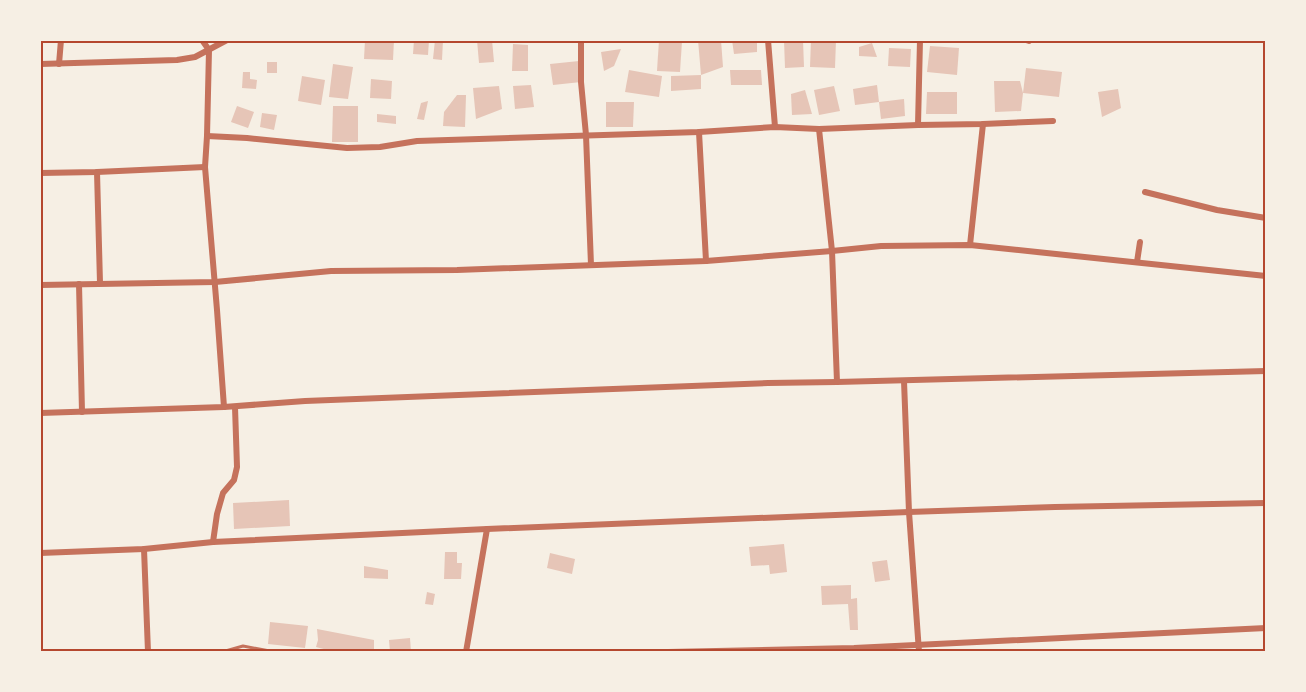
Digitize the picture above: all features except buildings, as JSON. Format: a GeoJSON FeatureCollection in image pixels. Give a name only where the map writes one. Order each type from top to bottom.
{"type":"FeatureCollection","features":[{"type":"Feature","properties":{"kind":"street"},"geometry":{"type":"LineString","coordinates":[[59,64],[61,40]]}},
{"type":"Feature","properties":{"kind":"street"},"geometry":{"type":"LineString","coordinates":[[202,40],[209,50],[205,167],[224,407]]}},
{"type":"Feature","properties":{"kind":"street"},"geometry":{"type":"LineString","coordinates":[[40,64],[177,60],[195,57],[227,40]]}},
{"type":"Feature","properties":{"kind":"street"},"geometry":{"type":"LineString","coordinates":[[581,40],[581,82],[586,135],[591,265]]}},
{"type":"Feature","properties":{"kind":"street"},"geometry":{"type":"LineString","coordinates":[[768,40],[775,127]]}},
{"type":"Feature","properties":{"kind":"street"},"geometry":{"type":"LineString","coordinates":[[918,124],[920,40]]}},
{"type":"Feature","properties":{"kind":"street"},"geometry":{"type":"LineString","coordinates":[[207,136],[347,148],[380,147],[417,141],[699,132],[775,127],[819,129],[1053,121]]}},
{"type":"Feature","properties":{"kind":"street"},"geometry":{"type":"LineString","coordinates":[[970,245],[983,124]]}},
{"type":"Feature","properties":{"kind":"street"},"geometry":{"type":"LineString","coordinates":[[819,129],[832,251],[837,382]]}},
{"type":"Feature","properties":{"kind":"street"},"geometry":{"type":"LineString","coordinates":[[699,132],[706,261]]}},
{"type":"Feature","properties":{"kind":"street"},"geometry":{"type":"LineString","coordinates":[[40,173],[205,167]]}},
{"type":"Feature","properties":{"kind":"street"},"geometry":{"type":"LineString","coordinates":[[97,172],[100,283]]}},
{"type":"Feature","properties":{"kind":"street"},"geometry":{"type":"LineString","coordinates":[[1145,192],[1217,210],[1266,218]]}},
{"type":"Feature","properties":{"kind":"street"},"geometry":{"type":"LineString","coordinates":[[1137,262],[1140,242]]}},
{"type":"Feature","properties":{"kind":"street"},"geometry":{"type":"LineString","coordinates":[[40,285],[215,282],[331,271],[457,270],[706,261],[881,246],[970,245],[1266,276]]}},
{"type":"Feature","properties":{"kind":"street"},"geometry":{"type":"LineString","coordinates":[[80,284],[82,412]]}},
{"type":"Feature","properties":{"kind":"street"},"geometry":{"type":"LineString","coordinates":[[40,413],[768,383],[1266,371]]}},
{"type":"Feature","properties":{"kind":"street"},"geometry":{"type":"LineString","coordinates":[[904,381],[909,512],[919,648]]}},
{"type":"Feature","properties":{"kind":"street"},"geometry":{"type":"LineString","coordinates":[[213,542],[223,493],[234,480],[237,467],[235,406]]}},
{"type":"Feature","properties":{"kind":"street"},"geometry":{"type":"LineString","coordinates":[[40,553],[488,529],[909,512],[1266,503]]}},
{"type":"Feature","properties":{"kind":"street"},"geometry":{"type":"LineString","coordinates":[[466,651],[488,529]]}},
{"type":"Feature","properties":{"kind":"street"},"geometry":{"type":"LineString","coordinates":[[144,549],[148,651]]}},
{"type":"Feature","properties":{"kind":"street"},"geometry":{"type":"LineString","coordinates":[[668,651],[919,648],[1266,628]]}},
{"type":"Feature","properties":{"kind":"lane"},"geometry":{"type":"LineString","coordinates":[[222,651],[243,646],[275,651]]}}]}
